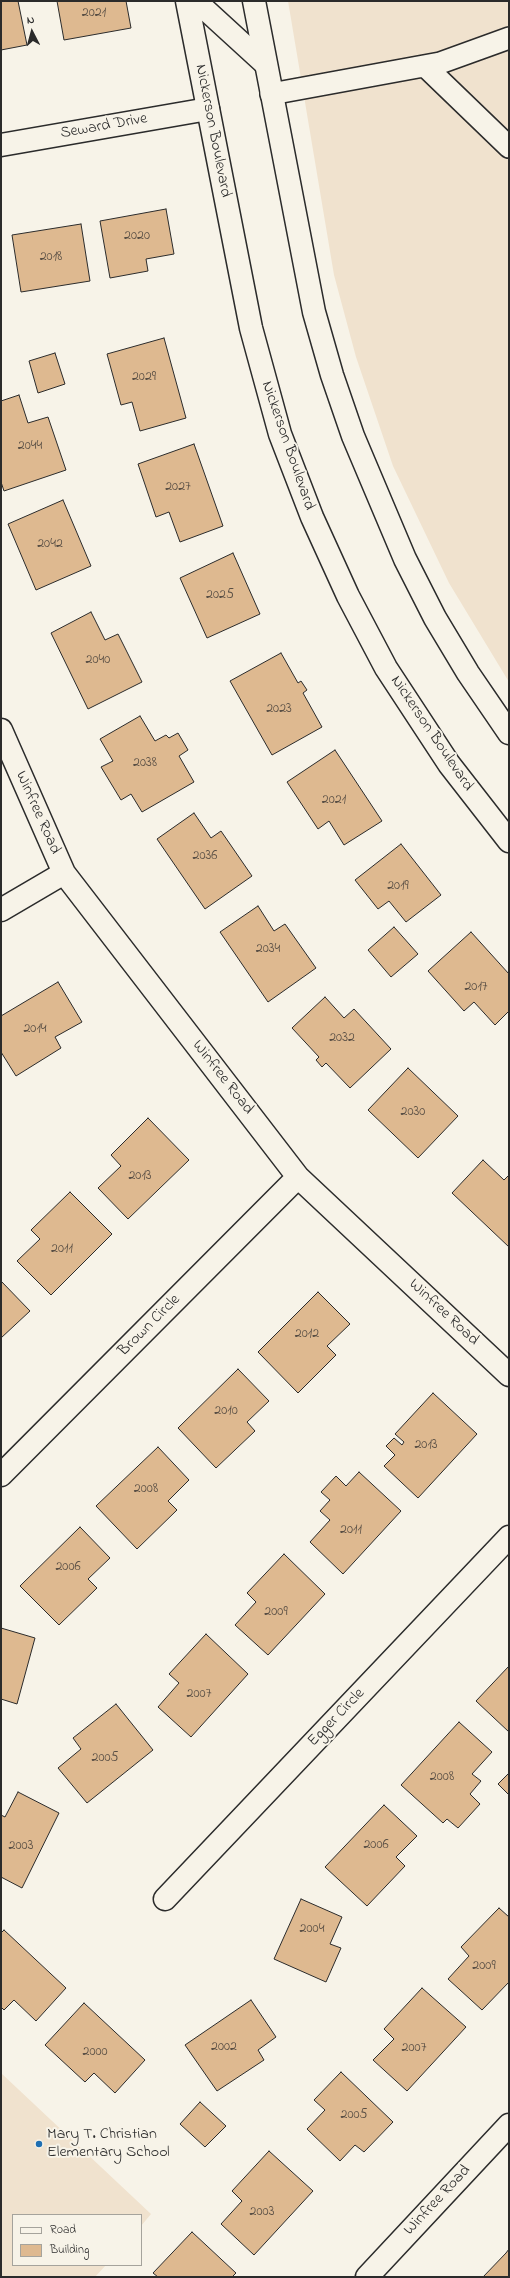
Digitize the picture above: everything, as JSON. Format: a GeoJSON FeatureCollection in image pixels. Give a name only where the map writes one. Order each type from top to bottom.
{"type":"FeatureCollection","features":[{"type":"Feature","properties":{"kind":"street","name":"Nickerson Boulevard"},"geometry":{"type":"LineString","coordinates":[[187,1],[251,328],[264,381],[280,434],[312,517],[348,596],[386,668],[449,764],[509,841]]}},
{"type":"Feature","properties":{"kind":"street"},"geometry":{"type":"LineString","coordinates":[[254,1],[314,312],[332,375],[353,436],[402,553],[435,618],[468,673],[509,733]]}},
{"type":"Feature","properties":{"kind":"street","name":"Seward Drive"},"geometry":{"type":"LineString","coordinates":[[1,145],[208,109]]}},
{"type":"Feature","properties":{"kind":"street","name":"Winfree Road"},"geometry":{"type":"LineString","coordinates":[[1,730],[64,872],[298,1177],[509,1375]]}},
{"type":"Feature","properties":{"kind":"street"},"geometry":{"type":"LineString","coordinates":[[1,910],[64,872]]}},
{"type":"Feature","properties":{"kind":"street","name":"Brown Circle"},"geometry":{"type":"LineString","coordinates":[[1,1475],[298,1177]]}},
{"type":"Feature","properties":{"kind":"street","name":"Egger Circle"},"geometry":{"type":"LineString","coordinates":[[165,1899],[509,1537]]}},
{"type":"Feature","properties":{"kind":"street","name":"Winfree Road"},"geometry":{"type":"LineString","coordinates":[[367,2277],[509,2125]]}},
{"type":"Feature","properties":{"kind":"lane"},"geometry":{"type":"LineString","coordinates":[[196,1],[266,65]]}},
{"type":"Feature","properties":{"kind":"lane"},"geometry":{"type":"LineString","coordinates":[[271,94],[440,63],[509,38]]}},
{"type":"Feature","properties":{"kind":"lane"},"geometry":{"type":"LineString","coordinates":[[425,66],[509,147]]}},
{"type":"Feature","properties":{"kind":"shaded area"},"geometry":{"type":"Polygon","coordinates":[[[288,1],[509,1],[509,682],[449,583],[393,466],[356,357],[334,275],[288,1]]]}},
{"type":"Feature","properties":{"kind":"shaded area","name":"Mary T. Christian Elementary School"},"geometry":{"type":"Polygon","coordinates":[[[1,2073],[151,2214],[142,2225],[142,2214],[12,2214],[12,2266],[105,2266],[95,2277],[1,2277],[1,2073]]]}},
{"type":"Feature","properties":{"kind":"building"},"geometry":{"type":"Polygon","coordinates":[[[1,1],[18,1],[27,45],[1,50],[1,1]]]}},
{"type":"Feature","properties":{"kind":"building"},"geometry":{"type":"Polygon","coordinates":[[[57,1],[126,1],[131,28],[64,40],[57,1]]]}},
{"type":"Feature","properties":{"kind":"building"},"geometry":{"type":"Polygon","coordinates":[[[166,209],[174,254],[146,259],[148,271],[110,278],[100,221],[166,209]]]}},
{"type":"Feature","properties":{"kind":"building"},"geometry":{"type":"Polygon","coordinates":[[[81,224],[90,281],[21,292],[12,235],[81,224]]]}},
{"type":"Feature","properties":{"kind":"building"},"geometry":{"type":"Polygon","coordinates":[[[164,338],[186,418],[140,431],[132,402],[121,405],[107,354],[164,338]]]}},
{"type":"Feature","properties":{"kind":"building"},"geometry":{"type":"Polygon","coordinates":[[[55,353],[65,384],[38,393],[29,361],[55,353]]]}},
{"type":"Feature","properties":{"kind":"building"},"geometry":{"type":"Polygon","coordinates":[[[19,395],[28,423],[48,417],[66,470],[4,491],[1,482],[1,401],[19,395]]]}},
{"type":"Feature","properties":{"kind":"building"},"geometry":{"type":"Polygon","coordinates":[[[194,444],[223,526],[180,542],[169,512],[156,517],[138,464],[194,444]]]}},
{"type":"Feature","properties":{"kind":"building"},"geometry":{"type":"Polygon","coordinates":[[[63,500],[91,566],[36,590],[8,524],[63,500]]]}},
{"type":"Feature","properties":{"kind":"building"},"geometry":{"type":"Polygon","coordinates":[[[233,553],[260,614],[207,638],[180,578],[233,553]]]}},
{"type":"Feature","properties":{"kind":"building"},"geometry":{"type":"Polygon","coordinates":[[[91,612],[105,640],[118,634],[142,682],[88,709],[51,633],[91,612]]]}},
{"type":"Feature","properties":{"kind":"building"},"geometry":{"type":"Polygon","coordinates":[[[281,653],[298,683],[301,681],[307,690],[303,693],[322,727],[272,755],[230,681],[281,653]]]}},
{"type":"Feature","properties":{"kind":"building"},"geometry":{"type":"Polygon","coordinates":[[[140,716],[155,741],[166,735],[169,738],[178,733],[188,750],[179,756],[194,782],[142,812],[131,794],[121,800],[101,767],[113,761],[100,739],[140,716]]]}},
{"type":"Feature","properties":{"kind":"building"},"geometry":{"type":"Polygon","coordinates":[[[335,750],[382,821],[344,845],[329,821],[318,829],[287,782],[335,750]]]}},
{"type":"Feature","properties":{"kind":"building"},"geometry":{"type":"Polygon","coordinates":[[[194,813],[211,838],[221,831],[252,876],[205,909],[157,839],[194,813]]]}},
{"type":"Feature","properties":{"kind":"building"},"geometry":{"type":"Polygon","coordinates":[[[401,844],[441,895],[406,922],[389,901],[378,909],[355,880],[401,844]]]}},
{"type":"Feature","properties":{"kind":"building"},"geometry":{"type":"Polygon","coordinates":[[[258,906],[274,931],[285,924],[316,968],[268,1002],[220,932],[258,906]]]}},
{"type":"Feature","properties":{"kind":"building"},"geometry":{"type":"Polygon","coordinates":[[[394,927],[418,954],[391,977],[368,950],[394,927]]]}},
{"type":"Feature","properties":{"kind":"building"},"geometry":{"type":"Polygon","coordinates":[[[471,932],[509,974],[509,1011],[495,1025],[474,1002],[464,1011],[428,971],[471,932]]]}},
{"type":"Feature","properties":{"kind":"building"},"geometry":{"type":"Polygon","coordinates":[[[58,982],[82,1022],[55,1037],[61,1048],[16,1076],[1,1052],[1,1016],[58,982]]]}},
{"type":"Feature","properties":{"kind":"building"},"geometry":{"type":"Polygon","coordinates":[[[325,997],[344,1018],[354,1009],[391,1049],[350,1088],[326,1063],[322,1067],[316,1060],[319,1057],[292,1028],[325,997]]]}},
{"type":"Feature","properties":{"kind":"building"},"geometry":{"type":"Polygon","coordinates":[[[408,1068],[458,1116],[418,1158],[368,1110],[408,1068]]]}},
{"type":"Feature","properties":{"kind":"building"},"geometry":{"type":"Polygon","coordinates":[[[148,1118],[189,1160],[128,1219],[98,1188],[121,1166],[111,1155],[148,1118]]]}},
{"type":"Feature","properties":{"kind":"building"},"geometry":{"type":"Polygon","coordinates":[[[483,1160],[504,1180],[509,1175],[509,1247],[452,1193],[483,1160]]]}},
{"type":"Feature","properties":{"kind":"building"},"geometry":{"type":"Polygon","coordinates":[[[70,1192],[112,1234],[51,1295],[17,1261],[40,1239],[31,1230],[70,1192]]]}},
{"type":"Feature","properties":{"kind":"building"},"geometry":{"type":"Polygon","coordinates":[[[1,1281],[30,1311],[1,1338],[1,1281]]]}},
{"type":"Feature","properties":{"kind":"building"},"geometry":{"type":"Polygon","coordinates":[[[318,1292],[350,1324],[327,1346],[336,1355],[298,1393],[258,1352],[318,1292]]]}},
{"type":"Feature","properties":{"kind":"building"},"geometry":{"type":"Polygon","coordinates":[[[238,1369],[269,1401],[247,1422],[255,1431],[216,1468],[178,1428],[238,1369]]]}},
{"type":"Feature","properties":{"kind":"building"},"geometry":{"type":"Polygon","coordinates":[[[433,1393],[477,1434],[418,1498],[384,1466],[395,1455],[386,1446],[394,1438],[402,1445],[404,1442],[395,1434],[433,1393]]]}},
{"type":"Feature","properties":{"kind":"building"},"geometry":{"type":"Polygon","coordinates":[[[158,1447],[189,1480],[168,1501],[177,1510],[137,1549],[96,1506],[158,1447]]]}},
{"type":"Feature","properties":{"kind":"building"},"geometry":{"type":"Polygon","coordinates":[[[359,1472],[401,1511],[343,1574],[310,1542],[330,1520],[320,1511],[330,1500],[321,1492],[336,1476],[346,1486],[359,1472]]]}},
{"type":"Feature","properties":{"kind":"building"},"geometry":{"type":"Polygon","coordinates":[[[80,1527],[110,1558],[88,1579],[97,1588],[59,1625],[20,1586],[80,1527]]]}},
{"type":"Feature","properties":{"kind":"building"},"geometry":{"type":"Polygon","coordinates":[[[284,1554],[325,1594],[268,1655],[235,1625],[256,1602],[247,1593],[284,1554]]]}},
{"type":"Feature","properties":{"kind":"building"},"geometry":{"type":"Polygon","coordinates":[[[1,1628],[35,1638],[17,1704],[1,1699],[1,1628]]]}},
{"type":"Feature","properties":{"kind":"building"},"geometry":{"type":"Polygon","coordinates":[[[206,1634],[248,1674],[191,1737],[158,1707],[179,1683],[169,1674],[206,1634]]]}},
{"type":"Feature","properties":{"kind":"building"},"geometry":{"type":"Polygon","coordinates":[[[509,1666],[509,1732],[476,1701],[509,1666]]]}},
{"type":"Feature","properties":{"kind":"building"},"geometry":{"type":"Polygon","coordinates":[[[116,1704],[153,1750],[87,1803],[58,1768],[81,1749],[73,1738],[116,1704]]]}},
{"type":"Feature","properties":{"kind":"building"},"geometry":{"type":"Polygon","coordinates":[[[459,1722],[492,1752],[472,1774],[481,1781],[470,1794],[480,1804],[458,1828],[447,1819],[443,1823],[401,1785],[459,1722]]]}},
{"type":"Feature","properties":{"kind":"building"},"geometry":{"type":"Polygon","coordinates":[[[509,1773],[509,1795],[498,1784],[509,1773]]]}},
{"type":"Feature","properties":{"kind":"building"},"geometry":{"type":"Polygon","coordinates":[[[18,1792],[59,1813],[22,1888],[1,1877],[1,1815],[5,1817],[18,1792]]]}},
{"type":"Feature","properties":{"kind":"building"},"geometry":{"type":"Polygon","coordinates":[[[384,1805],[417,1836],[396,1857],[405,1866],[367,1906],[325,1867],[384,1805]]]}},
{"type":"Feature","properties":{"kind":"building"},"geometry":{"type":"Polygon","coordinates":[[[301,1899],[342,1917],[330,1944],[341,1948],[326,1982],[274,1959],[301,1899]]]}},
{"type":"Feature","properties":{"kind":"building"},"geometry":{"type":"Polygon","coordinates":[[[499,1908],[509,1917],[509,1982],[482,2010],[448,1979],[469,1956],[461,1947],[499,1908]]]}},
{"type":"Feature","properties":{"kind":"building"},"geometry":{"type":"Polygon","coordinates":[[[4,1930],[66,1988],[36,2021],[14,2000],[4,2010],[1,2007],[1,1933],[4,1930]]]}},
{"type":"Feature","properties":{"kind":"building"},"geometry":{"type":"Polygon","coordinates":[[[422,1988],[466,2027],[407,2091],[373,2060],[394,2039],[384,2029],[422,1988]]]}},
{"type":"Feature","properties":{"kind":"building"},"geometry":{"type":"Polygon","coordinates":[[[251,2000],[276,2037],[258,2050],[264,2060],[217,2091],[185,2045],[251,2000]]]}},
{"type":"Feature","properties":{"kind":"building"},"geometry":{"type":"Polygon","coordinates":[[[84,2003],[145,2060],[115,2093],[94,2073],[85,2082],[45,2045],[84,2003]]]}},
{"type":"Feature","properties":{"kind":"building"},"geometry":{"type":"Polygon","coordinates":[[[341,2072],[393,2122],[364,2152],[355,2145],[340,2161],[307,2129],[325,2110],[314,2100],[341,2072]]]}},
{"type":"Feature","properties":{"kind":"building"},"geometry":{"type":"Polygon","coordinates":[[[200,2102],[226,2126],[205,2147],[180,2124],[200,2102]]]}},
{"type":"Feature","properties":{"kind":"building"},"geometry":{"type":"Polygon","coordinates":[[[269,2151],[313,2191],[254,2255],[221,2224],[242,2201],[232,2191],[269,2151]]]}},
{"type":"Feature","properties":{"kind":"building"},"geometry":{"type":"Polygon","coordinates":[[[192,2232],[236,2273],[232,2277],[158,2277],[153,2273],[192,2232]]]}},
{"type":"Feature","properties":{"kind":"building"},"geometry":{"type":"Polygon","coordinates":[[[509,2249],[509,2277],[483,2277],[506,2253],[509,2249]]]}},
{"type":"Feature","properties":{"kind":"place","name":"Mary T. Christian Elementary School"},"geometry":{"type":"Point","coordinates":[39,2144]}}]}
